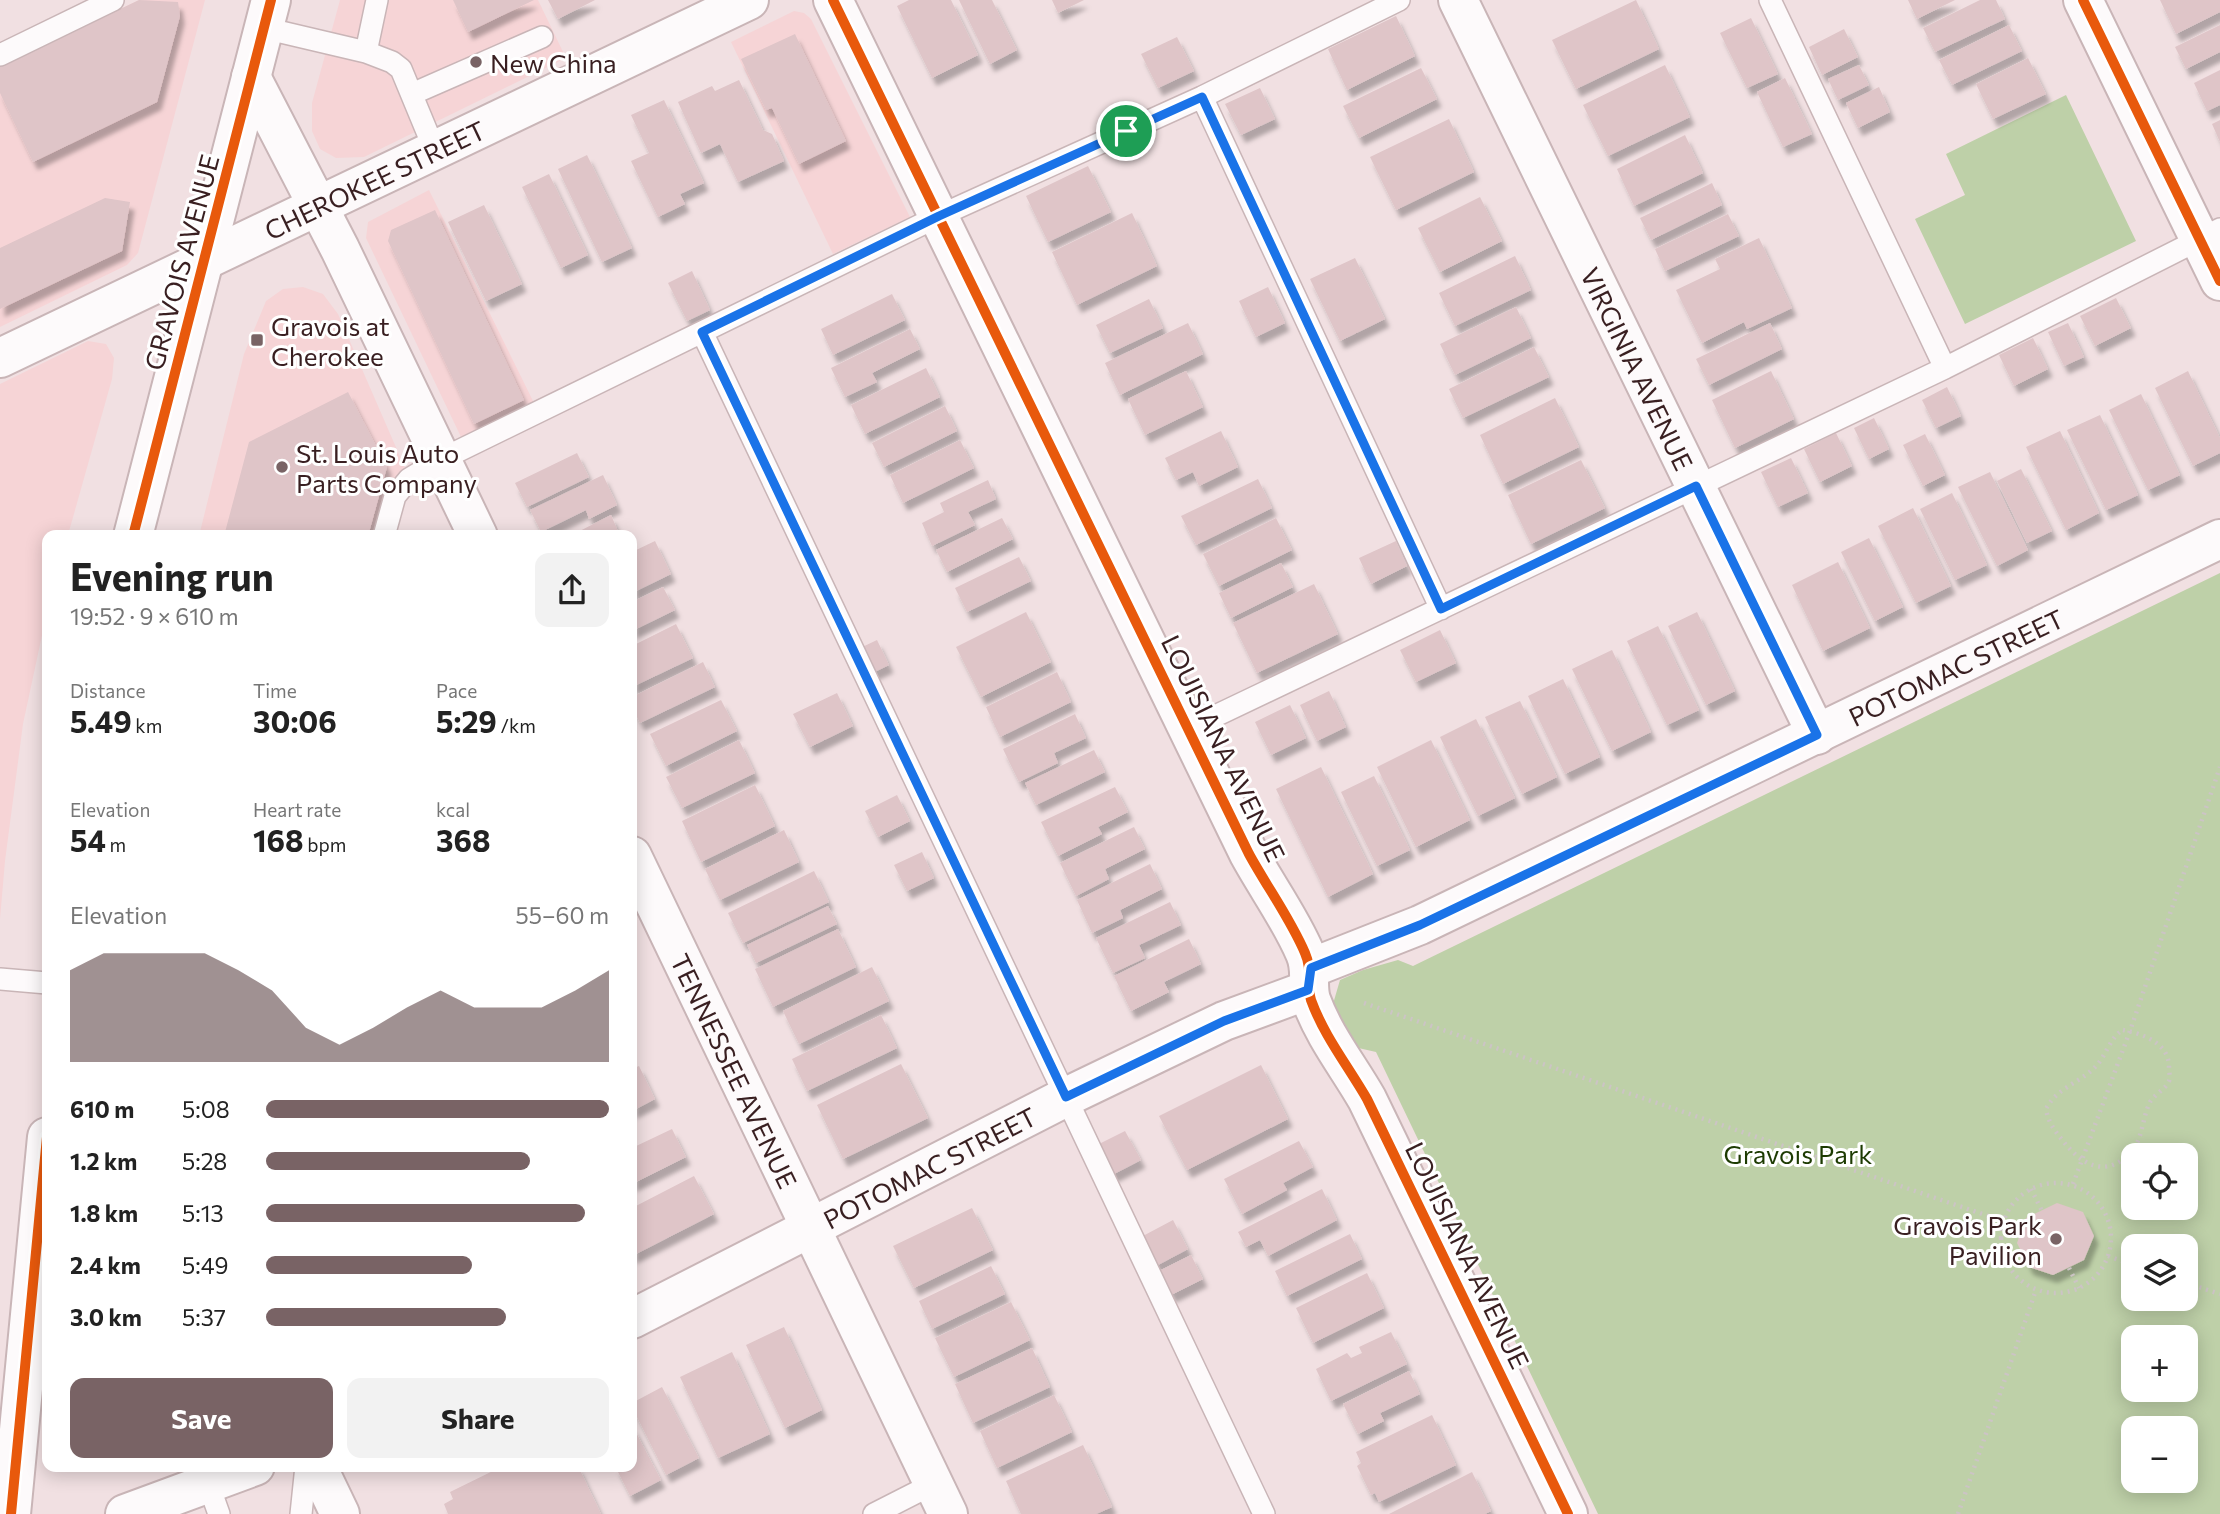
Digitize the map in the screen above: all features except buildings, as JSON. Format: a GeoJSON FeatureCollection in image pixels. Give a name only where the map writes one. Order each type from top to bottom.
{"type":"FeatureCollection","features":[{"type":"Feature","properties":{"kind":"street","name":"CHEROKEE STREET"},"geometry":{"type":"LineString","coordinates":[[0,358],[749,0]]}},
{"type":"Feature","properties":{"kind":"street","name":"LOUISIANA AVENUE"},"geometry":{"type":"LineString","coordinates":[[834,0],[1249,854],[1284,911],[1310,979],[1327,1035],[1367,1099],[1568,1514]]}},
{"type":"Feature","properties":{"kind":"street","name":"VIRGINIA AVENUE"},"geometry":{"type":"LineString","coordinates":[[1458,0],[1817,735]]}},
{"type":"Feature","properties":{"kind":"street"},"geometry":{"type":"LineString","coordinates":[[2083,0],[2210,234],[2220,281]]}},
{"type":"Feature","properties":{"kind":"street","name":"GRAVOIS AVENUE"},"geometry":{"type":"LineString","coordinates":[[135,530],[267,14]]}},
{"type":"Feature","properties":{"kind":"street"},"geometry":{"type":"LineString","coordinates":[[251,77],[318,206],[475,530]]}},
{"type":"Feature","properties":{"kind":"street","name":"POTOMAC STREET"},"geometry":{"type":"LineString","coordinates":[[637,1316],[1066,1097],[2220,539]]}},
{"type":"Feature","properties":{"kind":"street","name":"TENNESSEE AVENUE"},"geometry":{"type":"LineString","coordinates":[[637,866],[941,1499]]}},
{"type":"Feature","properties":{"kind":"street"},"geometry":{"type":"LineString","coordinates":[[11,1514],[42,1189]]}},
{"type":"Feature","properties":{"kind":"street"},"geometry":{"type":"LineString","coordinates":[[125,1514],[214,1499],[248,1472]]}},
{"type":"Feature","properties":{"kind":"street"},"geometry":{"type":"LineString","coordinates":[[320,1472],[340,1514]]}},
{"type":"Feature","properties":{"kind":"lane"},"geometry":{"type":"LineString","coordinates":[[0,55],[113,0]]}},
{"type":"Feature","properties":{"kind":"lane"},"geometry":{"type":"LineString","coordinates":[[366,52],[377,0]]}},
{"type":"Feature","properties":{"kind":"lane"},"geometry":{"type":"LineString","coordinates":[[386,530],[395,496],[409,479],[442,459],[939,216],[1202,97],[1399,0]]}},
{"type":"Feature","properties":{"kind":"lane"},"geometry":{"type":"LineString","coordinates":[[1770,0],[1945,368]]}},
{"type":"Feature","properties":{"kind":"lane"},"geometry":{"type":"LineString","coordinates":[[267,14],[393,62],[401,69],[435,151]]}},
{"type":"Feature","properties":{"kind":"lane"},"geometry":{"type":"LineString","coordinates":[[412,94],[542,37]]}},
{"type":"Feature","properties":{"kind":"lane"},"geometry":{"type":"LineString","coordinates":[[1202,97],[1441,609]]}},
{"type":"Feature","properties":{"kind":"lane"},"geometry":{"type":"LineString","coordinates":[[1188,729],[1945,368],[2210,234]]}},
{"type":"Feature","properties":{"kind":"lane"},"geometry":{"type":"LineString","coordinates":[[702,332],[1264,1514]]}},
{"type":"Feature","properties":{"kind":"lane"},"geometry":{"type":"LineString","coordinates":[[0,979],[42,983]]}},
{"type":"Feature","properties":{"kind":"lane"},"geometry":{"type":"LineString","coordinates":[[301,1514],[305,1472]]}},
{"type":"Feature","properties":{"kind":"lane"},"geometry":{"type":"LineString","coordinates":[[874,1514],[941,1499]]}},
{"type":"Feature","properties":{"kind":"path"},"geometry":{"type":"LineString","coordinates":[[2073,1184],[2130,1031],[2220,767]]}},
{"type":"Feature","properties":{"kind":"path"},"geometry":{"type":"LineString","coordinates":[[1364,1003],[2003,1221]]}},
{"type":"Feature","properties":{"kind":"path"},"geometry":{"type":"LineString","coordinates":[[2119,1031],[2130,1031],[2149,1037],[2167,1054],[2168,1084],[2155,1094],[2148,1105],[2140,1133],[2129,1154],[2117,1163],[2107,1166],[2081,1161],[2053,1128],[2046,1109],[2060,1090],[2088,1074],[2100,1062],[2119,1031]]}},
{"type":"Feature","properties":{"kind":"path"},"geometry":{"type":"LineString","coordinates":[[2056,1182],[2073,1184],[2094,1198],[2108,1218],[2111,1238],[2108,1256],[2102,1269],[2090,1282],[2078,1288],[2055,1293],[2036,1290],[2022,1282],[2010,1270],[2003,1255],[2000,1237],[2003,1221],[2011,1205],[2023,1193],[2056,1182]]}},
{"type":"Feature","properties":{"kind":"path"},"geometry":{"type":"LineString","coordinates":[[2031,1189],[2042,1211]]}},
{"type":"Feature","properties":{"kind":"path"},"geometry":{"type":"LineString","coordinates":[[2108,1256],[2121,1261]]}},
{"type":"Feature","properties":{"kind":"path"},"geometry":{"type":"LineString","coordinates":[[2069,1268],[2078,1288]]}},
{"type":"Feature","properties":{"kind":"path"},"geometry":{"type":"LineString","coordinates":[[2198,1287],[2220,1294]]}},
{"type":"Feature","properties":{"kind":"path"},"geometry":{"type":"LineString","coordinates":[[1958,1514],[2036,1290]]}},
{"type":"Feature","properties":{"kind":"shaded area"},"geometry":{"type":"Polygon","coordinates":[[[139,0],[205,0],[138,253],[127,265],[0,327],[0,67],[139,0]]]}},
{"type":"Feature","properties":{"kind":"shaded area"},"geometry":{"type":"Polygon","coordinates":[[[340,0],[538,0],[566,58],[364,157],[336,158],[320,149],[312,131],[312,103],[340,0]]]}},
{"type":"Feature","properties":{"kind":"shaded area"},"geometry":{"type":"Polygon","coordinates":[[[794,11],[804,13],[811,19],[910,217],[833,254],[731,42],[794,11]]]}},
{"type":"Feature","properties":{"kind":"shaded area"},"geometry":{"type":"Polygon","coordinates":[[[429,190],[534,403],[461,437],[366,238],[368,222],[429,190]]]}},
{"type":"Feature","properties":{"kind":"shaded area"},"geometry":{"type":"Polygon","coordinates":[[[303,287],[323,294],[338,314],[405,468],[396,481],[382,530],[200,530],[244,354],[266,301],[283,289],[303,287]]]}},
{"type":"Feature","properties":{"kind":"shaded area"},"geometry":{"type":"Polygon","coordinates":[[[88,341],[106,344],[114,358],[112,379],[69,530],[42,530],[42,635],[23,724],[0,919],[0,384],[88,341]]]}},
{"type":"Feature","properties":{"kind":"green space"},"geometry":{"type":"Polygon","coordinates":[[[2066,95],[2136,241],[1965,324],[1915,219],[1965,195],[1946,154],[2066,95]]]}},
{"type":"Feature","properties":{"kind":"green space","name":"Gravois Park"},"geometry":{"type":"Polygon","coordinates":[[[2220,573],[2220,1514],[1598,1514],[1376,1052],[1354,1047],[1333,1004],[1340,980],[1398,960],[1413,966],[2220,573]]]}},
{"type":"Feature","properties":{"kind":"cycle path"},"geometry":{"type":"LineString","coordinates":[[135,530],[271,0]]}},
{"type":"Feature","properties":{"kind":"cycle path"},"geometry":{"type":"LineString","coordinates":[[833,0],[1249,854],[1299,940],[1307,959],[1310,994],[1316,1013],[1367,1099],[1568,1514]]}},
{"type":"Feature","properties":{"kind":"cycle path"},"geometry":{"type":"LineString","coordinates":[[2083,0],[2220,281]]}},
{"type":"Feature","properties":{"kind":"cycle path"},"geometry":{"type":"LineString","coordinates":[[11,1514],[42,1189]]}},
{"type":"Feature","properties":{"kind":"place","name":"New China"},"geometry":{"type":"Point","coordinates":[476,62]}},
{"type":"Feature","properties":{"kind":"place","name":"Gravois at Cherokee"},"geometry":{"type":"Point","coordinates":[257,340]}},
{"type":"Feature","properties":{"kind":"place","name":"St. Louis Auto Parts Company"},"geometry":{"type":"Point","coordinates":[282,467]}},
{"type":"Feature","properties":{"kind":"place","name":"Gravois Park Pavilion"},"geometry":{"type":"Point","coordinates":[2056,1239]}},
{"type":"Feature","properties":{"kind":"route"},"geometry":{"type":"LineString","coordinates":[[1202,97],[1441,609],[1696,486],[1817,735],[1420,925],[1311,968],[1308,990],[1224,1021],[1066,1097],[702,332],[939,216],[1126,131],[1202,97]]}}]}
